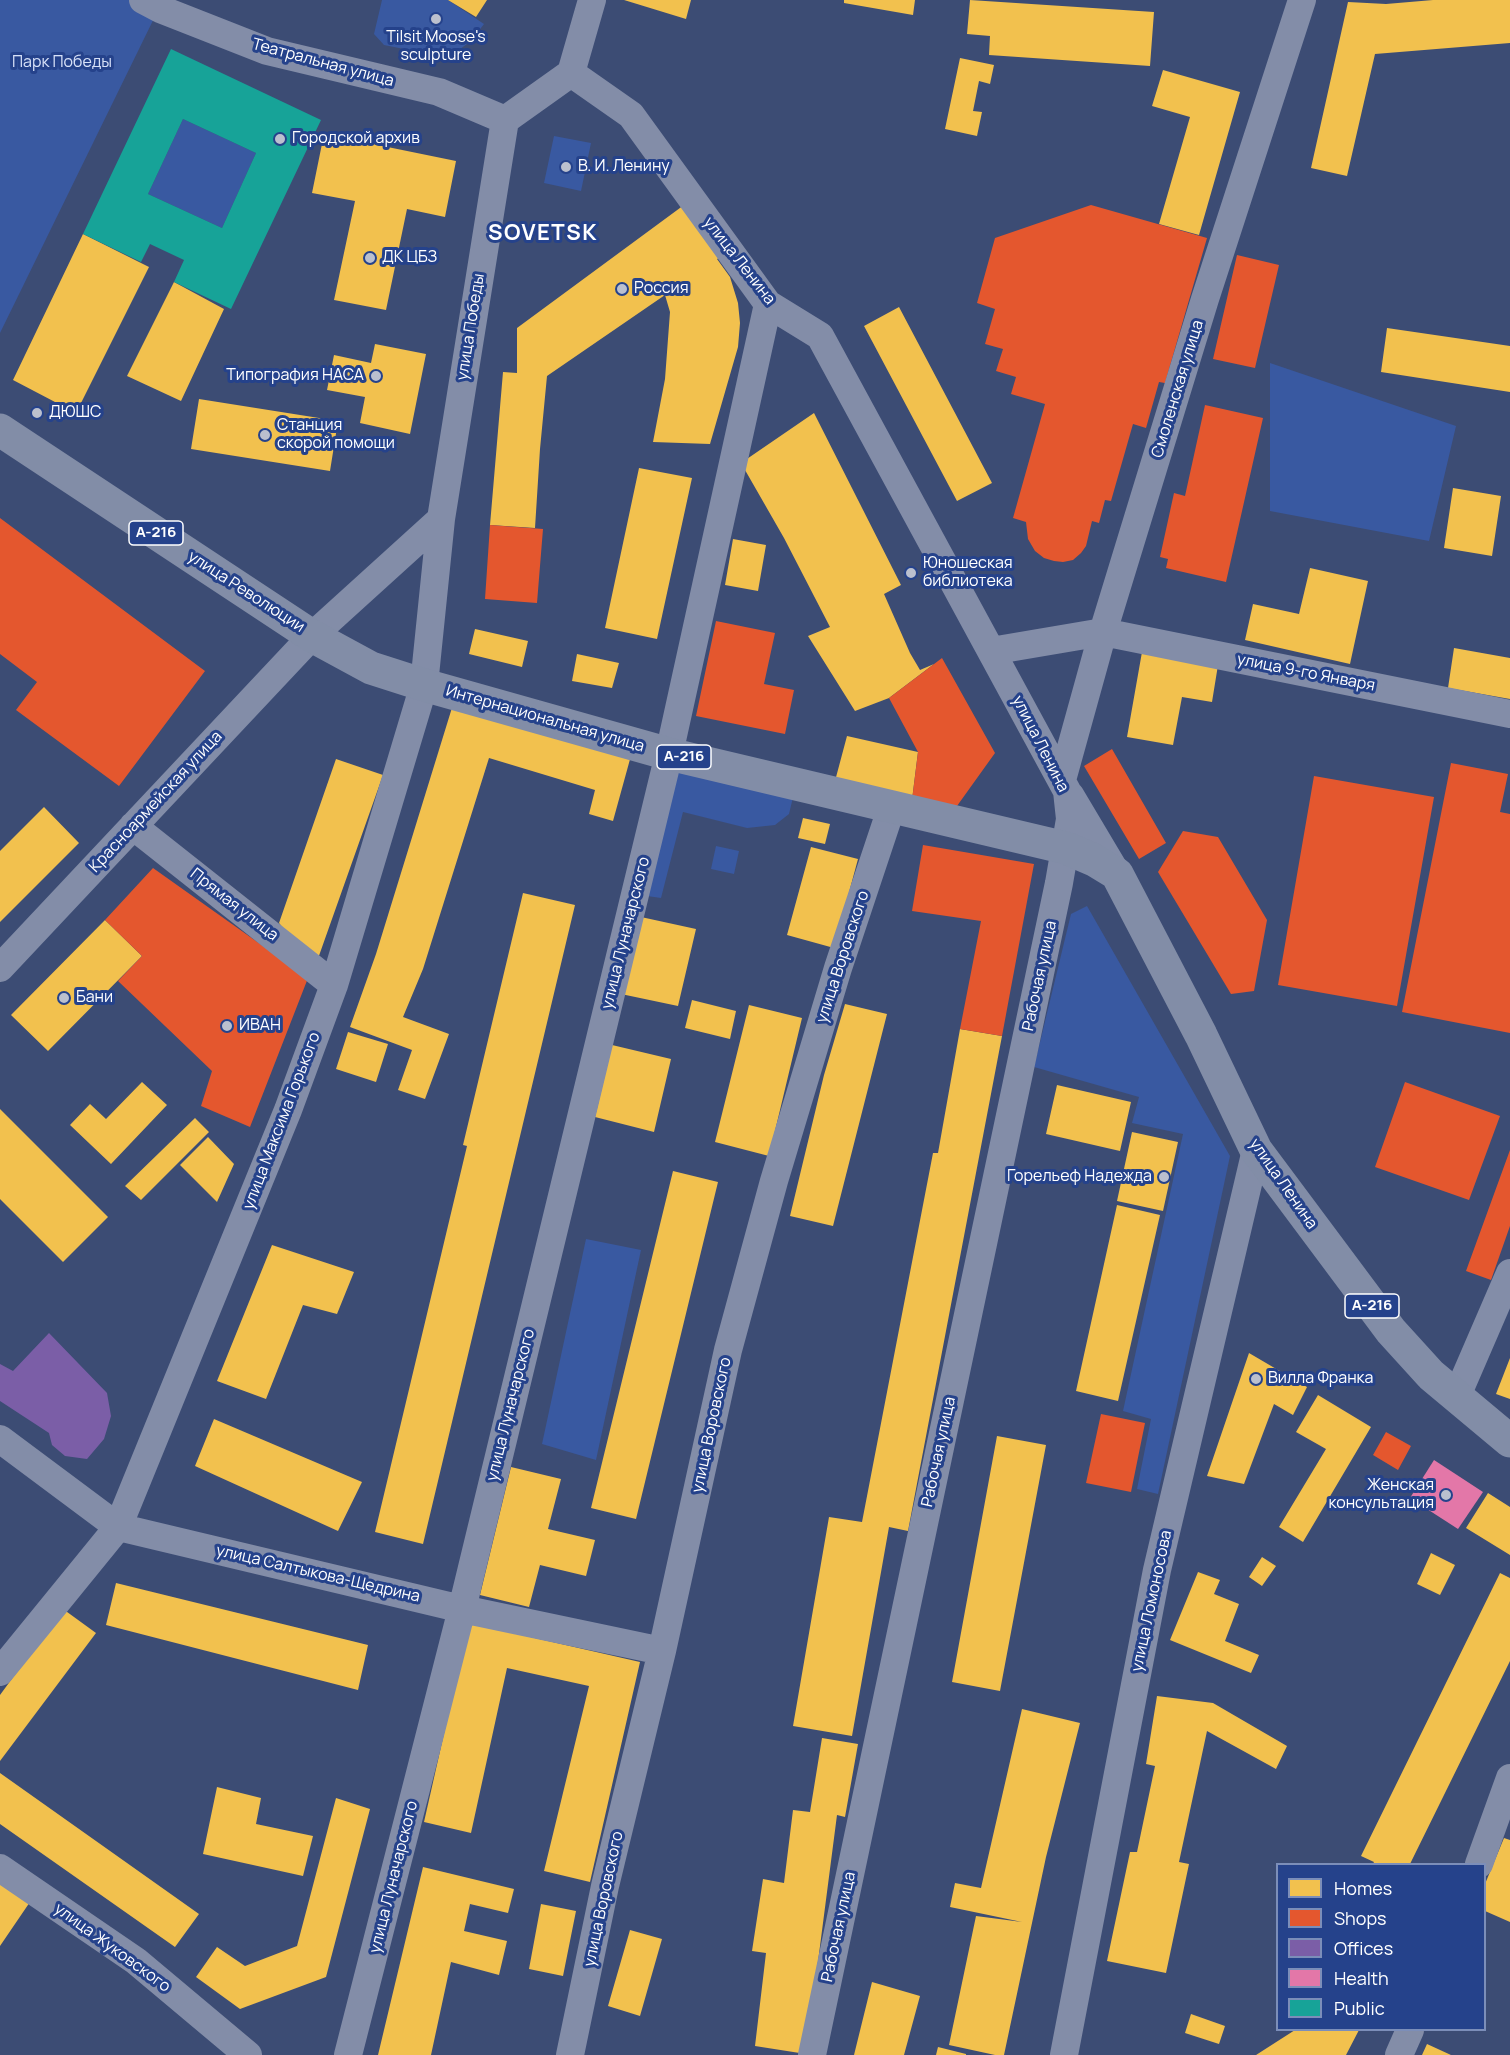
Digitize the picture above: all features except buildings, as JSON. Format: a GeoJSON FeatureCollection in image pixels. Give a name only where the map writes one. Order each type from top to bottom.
{"type":"FeatureCollection","features":[{"type":"Feature","properties":{"kind":"main road","name":"улица Революции"},"geometry":{"type":"LineString","coordinates":[[0,429],[312,636]]}},
{"type":"Feature","properties":{"kind":"main road","name":"Интернациональная улица"},"geometry":{"type":"LineString","coordinates":[[312,636],[371,668],[669,754],[1066,848]]}},
{"type":"Feature","properties":{"kind":"main road","name":"А-216"},"geometry":{"type":"LineString","coordinates":[[1066,848],[1094,860],[1117,874]]}},
{"type":"Feature","properties":{"kind":"main road","name":"улица Ленина"},"geometry":{"type":"LineString","coordinates":[[1117,874],[1201,1035],[1256,1150],[1391,1331],[1431,1375],[1510,1441]]}},
{"type":"Feature","properties":{"kind":"street","name":"Театральная улица"},"geometry":{"type":"LineString","coordinates":[[143,0],[160,9],[267,51],[439,92],[505,120]]}},
{"type":"Feature","properties":{"kind":"street"},"geometry":{"type":"LineString","coordinates":[[505,120],[572,73],[592,0]]}},
{"type":"Feature","properties":{"kind":"street","name":"Смоленская улица"},"geometry":{"type":"LineString","coordinates":[[1064,786],[1103,632],[1205,299],[1302,0]]}},
{"type":"Feature","properties":{"kind":"street","name":"улица Ленина"},"geometry":{"type":"LineString","coordinates":[[572,73],[631,115],[768,304],[820,336],[1064,786],[1070,819],[1066,848]]}},
{"type":"Feature","properties":{"kind":"street","name":"улица Победы"},"geometry":{"type":"LineString","coordinates":[[441,519],[505,120]]}},
{"type":"Feature","properties":{"kind":"street","name":"улица Луначарского"},"geometry":{"type":"LineString","coordinates":[[348,2055],[462,1609],[669,754],[768,304]]}},
{"type":"Feature","properties":{"kind":"street"},"geometry":{"type":"LineString","coordinates":[[312,636],[441,519]]}},
{"type":"Feature","properties":{"kind":"street","name":"улица Максима Горького"},"geometry":{"type":"LineString","coordinates":[[0,1672],[118,1527],[283,1121],[334,985],[424,685],[441,519]]}},
{"type":"Feature","properties":{"kind":"street"},"geometry":{"type":"LineString","coordinates":[[991,651],[1103,632]]}},
{"type":"Feature","properties":{"kind":"street","name":"улица 9-го Января"},"geometry":{"type":"LineString","coordinates":[[1103,632],[1510,714]]}},
{"type":"Feature","properties":{"kind":"street","name":"Красноармейская улица"},"geometry":{"type":"LineString","coordinates":[[0,968],[312,636]]}},
{"type":"Feature","properties":{"kind":"street"},"geometry":{"type":"LineString","coordinates":[[1064,786],[1117,874]]}},
{"type":"Feature","properties":{"kind":"street","name":"улица Воровского"},"geometry":{"type":"LineString","coordinates":[[570,2055],[605,1886],[662,1651],[728,1350],[774,1181],[835,979],[892,806]]}},
{"type":"Feature","properties":{"kind":"street","name":"Прямая улица"},"geometry":{"type":"LineString","coordinates":[[133,826],[334,985]]}},
{"type":"Feature","properties":{"kind":"street","name":"Рабочая улица"},"geometry":{"type":"LineString","coordinates":[[812,2055],[1066,848]]}},
{"type":"Feature","properties":{"kind":"street","name":"улица Ломоносова"},"geometry":{"type":"LineString","coordinates":[[1064,2055],[1157,1570],[1256,1150]]}},
{"type":"Feature","properties":{"kind":"street"},"geometry":{"type":"LineString","coordinates":[[1456,1398],[1510,1273]]}},
{"type":"Feature","properties":{"kind":"street","name":"улица Салтыкова-Щедрина"},"geometry":{"type":"LineString","coordinates":[[0,1439],[118,1527],[462,1609],[662,1651]]}},
{"type":"Feature","properties":{"kind":"street"},"geometry":{"type":"LineString","coordinates":[[1479,1863],[1510,1778]]}},
{"type":"Feature","properties":{"kind":"street","name":"улица Жуковского"},"geometry":{"type":"LineString","coordinates":[[0,1868],[136,1961],[248,2055]]}},
{"type":"Feature","properties":{"kind":"street"},"geometry":{"type":"LineString","coordinates":[[1399,2055],[1410,2031]]}},
{"type":"Feature","properties":{"kind":"green space","name":"Парк Победы"},"geometry":{"type":"Polygon","coordinates":[[[0,0],[163,0],[0,333],[0,0]]]}},
{"type":"Feature","properties":{"kind":"green space"},"geometry":{"type":"Polygon","coordinates":[[[382,0],[448,0],[484,24],[471,41],[444,61],[424,53],[384,45],[374,34],[382,0]]]}},
{"type":"Feature","properties":{"kind":"green space"},"geometry":{"type":"Polygon","coordinates":[[[183,119],[256,153],[222,228],[148,194],[183,119]]]}},
{"type":"Feature","properties":{"kind":"green space"},"geometry":{"type":"Polygon","coordinates":[[[554,136],[591,143],[581,191],[544,183],[554,136]]]}},
{"type":"Feature","properties":{"kind":"green space"},"geometry":{"type":"Polygon","coordinates":[[[1270,363],[1456,426],[1429,541],[1270,511],[1270,363]]]}},
{"type":"Feature","properties":{"kind":"green space"},"geometry":{"type":"Polygon","coordinates":[[[677,766],[794,793],[789,814],[775,825],[747,828],[683,812],[661,898],[647,896],[677,766]]]}},
{"type":"Feature","properties":{"kind":"green space"},"geometry":{"type":"Polygon","coordinates":[[[716,846],[739,851],[734,874],[711,869],[716,846]]]}},
{"type":"Feature","properties":{"kind":"green space"},"geometry":{"type":"Polygon","coordinates":[[[1087,906],[1230,1156],[1158,1494],[1137,1489],[1151,1419],[1123,1411],[1183,1134],[1132,1123],[1139,1097],[1034,1067],[1071,914],[1087,906]]]}},
{"type":"Feature","properties":{"kind":"green space"},"geometry":{"type":"Polygon","coordinates":[[[586,1239],[641,1250],[596,1460],[542,1444],[586,1239]]]}},
{"type":"Feature","properties":{"kind":"place","name":"Tilsit Moose's sculpture"},"geometry":{"type":"Point","coordinates":[436,19]}},
{"type":"Feature","properties":{"kind":"place","name":"Городской архив"},"geometry":{"type":"Point","coordinates":[280,139]}},
{"type":"Feature","properties":{"kind":"place","name":"В. И. Ленину"},"geometry":{"type":"Point","coordinates":[566,167]}},
{"type":"Feature","properties":{"kind":"place","name":"ДК ЦБЗ"},"geometry":{"type":"Point","coordinates":[370,258]}},
{"type":"Feature","properties":{"kind":"place","name":"Россия"},"geometry":{"type":"Point","coordinates":[622,289]}},
{"type":"Feature","properties":{"kind":"place","name":"Типография НАСА"},"geometry":{"type":"Point","coordinates":[376,376]}},
{"type":"Feature","properties":{"kind":"place","name":"ДЮШС"},"geometry":{"type":"Point","coordinates":[37,413]}},
{"type":"Feature","properties":{"kind":"place","name":"Станция скорой помощи"},"geometry":{"type":"Point","coordinates":[265,435]}},
{"type":"Feature","properties":{"kind":"place","name":"Юношеская библиотека"},"geometry":{"type":"Point","coordinates":[911,573]}},
{"type":"Feature","properties":{"kind":"place","name":"Бани"},"geometry":{"type":"Point","coordinates":[64,998]}},
{"type":"Feature","properties":{"kind":"place","name":"ИВАН"},"geometry":{"type":"Point","coordinates":[227,1026]}},
{"type":"Feature","properties":{"kind":"place","name":"Горельеф Надежда"},"geometry":{"type":"Point","coordinates":[1164,1177]}},
{"type":"Feature","properties":{"kind":"place","name":"Вилла Франка"},"geometry":{"type":"Point","coordinates":[1256,1379]}},
{"type":"Feature","properties":{"kind":"place","name":"Женская консультация"},"geometry":{"type":"Point","coordinates":[1446,1495]}},
{"type":"Feature","properties":{"kind":"district","name":"SOVETSK"},"geometry":{"type":"Point","coordinates":[543,234]}}]}
